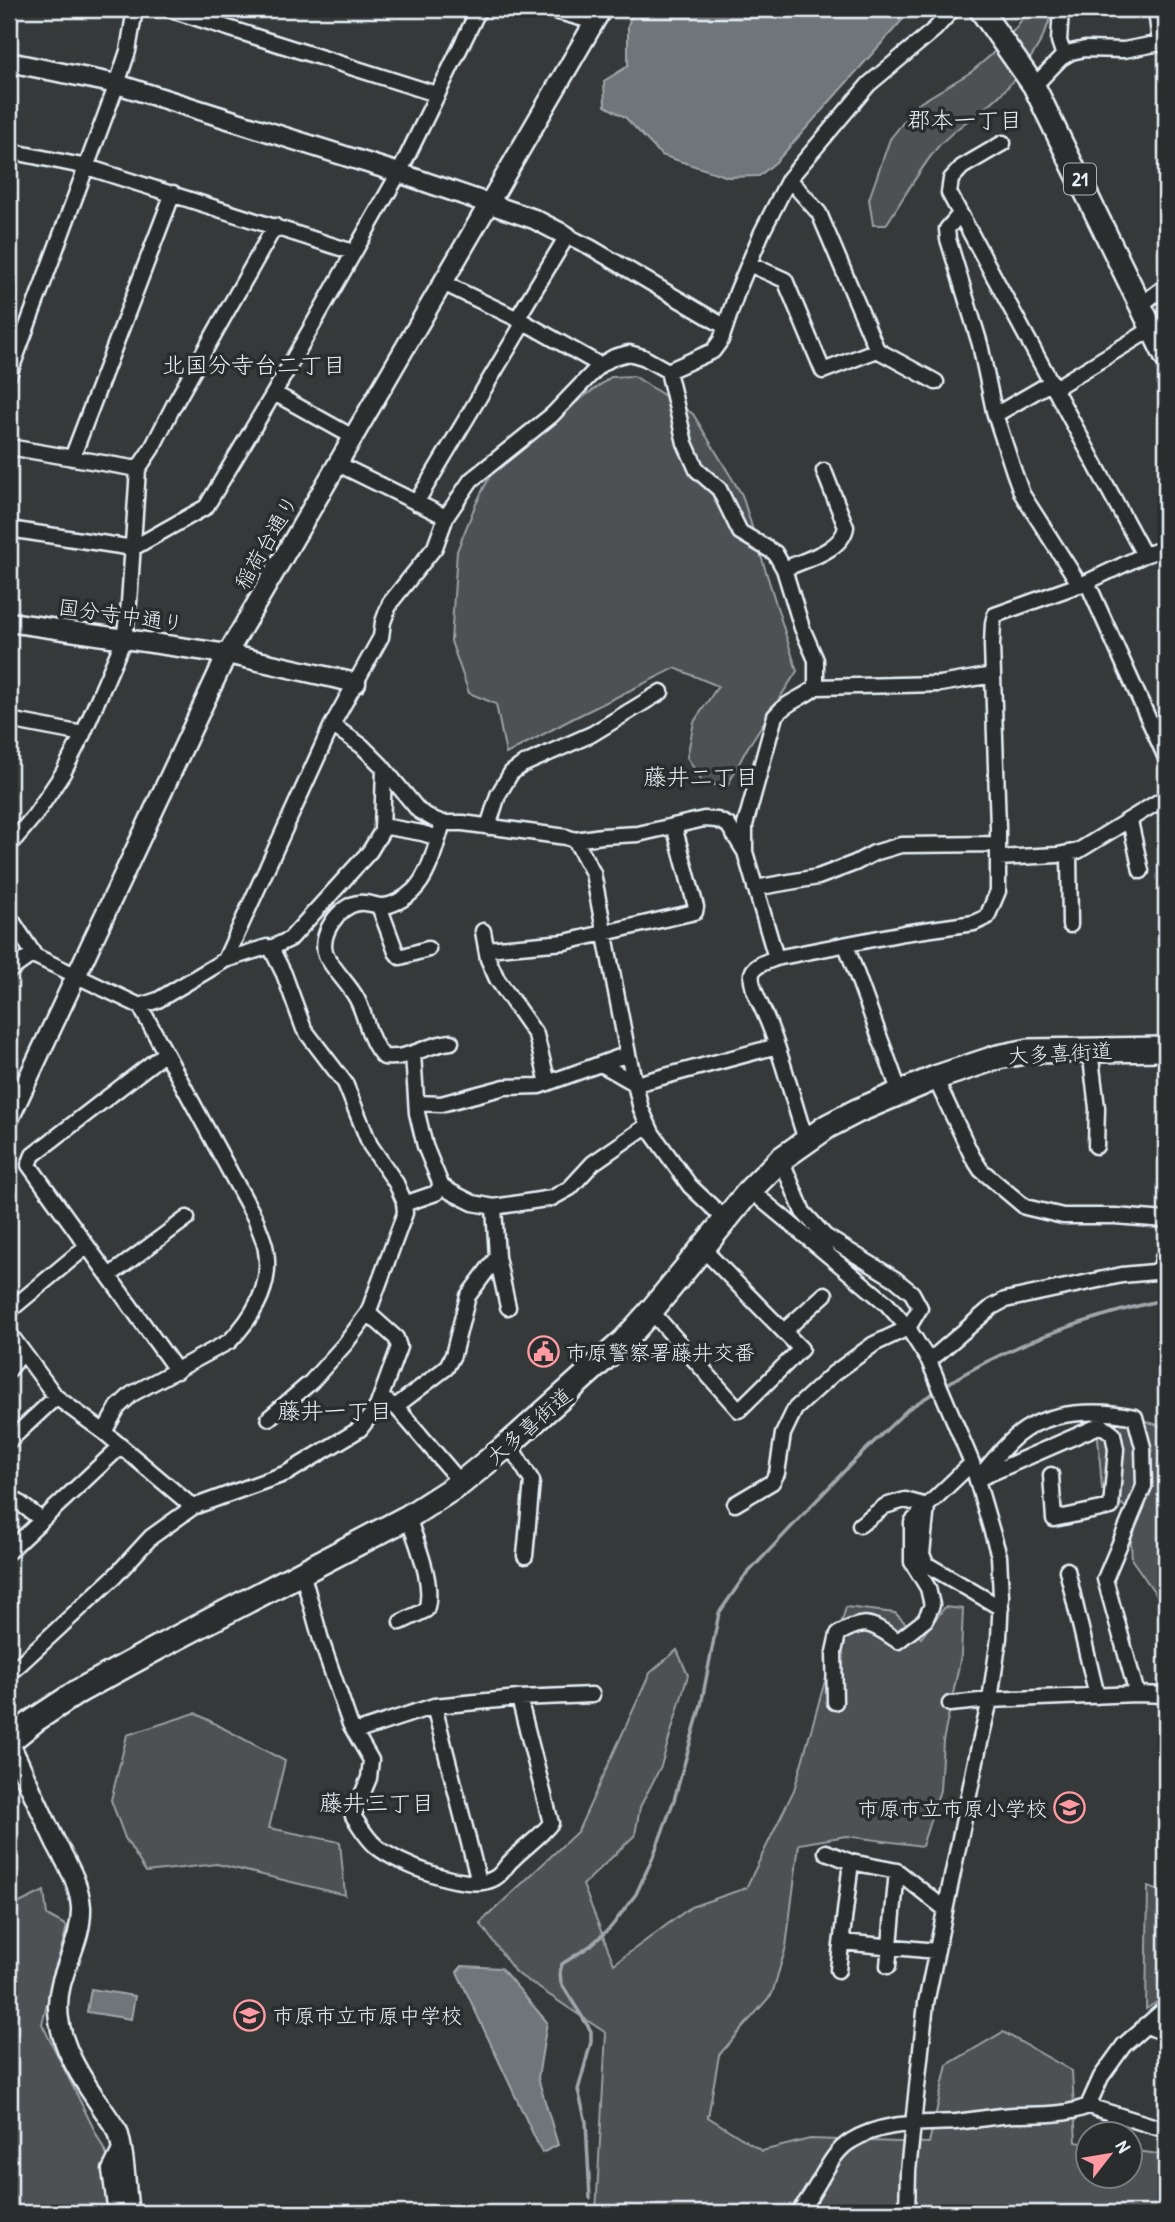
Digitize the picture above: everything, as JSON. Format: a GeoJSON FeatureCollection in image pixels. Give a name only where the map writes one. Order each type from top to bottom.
{"type":"FeatureCollection","features":[{"type":"Feature","properties":{"kind":"highway","name":"大多喜街道"},"geometry":{"type":"LineString","coordinates":[[9,1742],[35,1720],[79,1691],[163,1644],[408,1517],[461,1483],[594,1369],[651,1311],[750,1190],[781,1159],[806,1140],[857,1111],[900,1093],[967,1066],[1014,1053],[1166,1049]]}},
{"type":"Feature","properties":{"kind":"main road","name":"21"},"geometry":{"type":"LineString","coordinates":[[980,9],[1034,86],[1166,358]]}},
{"type":"Feature","properties":{"kind":"street"},"geometry":{"type":"LineString","coordinates":[[9,375],[117,84],[128,51],[135,9]]}},
{"type":"Feature","properties":{"kind":"street"},"geometry":{"type":"LineString","coordinates":[[168,9],[436,94]]}},
{"type":"Feature","properties":{"kind":"street"},"geometry":{"type":"LineString","coordinates":[[9,529],[133,548],[206,507],[399,173],[479,9]]}},
{"type":"Feature","properties":{"kind":"street"},"geometry":{"type":"LineString","coordinates":[[548,9],[598,15]]}},
{"type":"Feature","properties":{"kind":"street"},"geometry":{"type":"LineString","coordinates":[[668,371],[713,351],[721,340],[748,264],[789,179],[869,84],[935,29],[953,9]]}},
{"type":"Feature","properties":{"kind":"street"},"geometry":{"type":"LineString","coordinates":[[1061,9],[1059,41],[1065,56]]}},
{"type":"Feature","properties":{"kind":"street"},"geometry":{"type":"LineString","coordinates":[[1034,86],[1065,56],[1085,49],[1124,50],[1163,43],[1156,9]]}},
{"type":"Feature","properties":{"kind":"street","name":"稲荷台通り"},"geometry":{"type":"LineString","coordinates":[[11,1110],[226,654],[598,15]]}},
{"type":"Feature","properties":{"kind":"street"},"geometry":{"type":"LineString","coordinates":[[9,62],[117,84],[399,173],[534,219],[590,247],[724,326]]}},
{"type":"Feature","properties":{"kind":"street"},"geometry":{"type":"LineString","coordinates":[[1003,142],[962,167],[951,179],[949,193],[1144,555]]}},
{"type":"Feature","properties":{"kind":"street"},"geometry":{"type":"LineString","coordinates":[[9,151],[87,167],[353,252]]}},
{"type":"Feature","properties":{"kind":"street"},"geometry":{"type":"LineString","coordinates":[[789,179],[819,212],[877,350],[936,382]]}},
{"type":"Feature","properties":{"kind":"street"},"geometry":{"type":"LineString","coordinates":[[72,458],[173,193]]}},
{"type":"Feature","properties":{"kind":"street"},"geometry":{"type":"LineString","coordinates":[[960,214],[947,229],[948,239],[981,344],[995,415],[1023,494],[1083,583],[1166,758]]}},
{"type":"Feature","properties":{"kind":"street"},"geometry":{"type":"LineString","coordinates":[[9,846],[64,773],[124,639],[138,469],[275,226]]}},
{"type":"Feature","properties":{"kind":"street"},"geometry":{"type":"LineString","coordinates":[[416,503],[567,236]]}},
{"type":"Feature","properties":{"kind":"street"},"geometry":{"type":"LineString","coordinates":[[748,264],[785,280],[823,371],[877,350]]}},
{"type":"Feature","properties":{"kind":"street"},"geometry":{"type":"LineString","coordinates":[[443,282],[520,320],[600,365]]}},
{"type":"Feature","properties":{"kind":"street"},"geometry":{"type":"LineString","coordinates":[[1142,304],[1166,286]]}},
{"type":"Feature","properties":{"kind":"street"},"geometry":{"type":"LineString","coordinates":[[995,415],[1054,385],[1153,328]]}},
{"type":"Feature","properties":{"kind":"street"},"geometry":{"type":"LineString","coordinates":[[225,960],[332,725],[381,637],[390,603],[435,547],[446,517],[471,481],[552,415],[600,365],[614,357],[629,353],[643,357],[668,371],[685,443],[696,470],[719,489],[740,532],[775,554],[785,569],[802,628],[816,660],[816,687]]}},
{"type":"Feature","properties":{"kind":"street"},"geometry":{"type":"LineString","coordinates":[[274,393],[354,437]]}},
{"type":"Feature","properties":{"kind":"street"},"geometry":{"type":"LineString","coordinates":[[9,447],[138,469]]}},
{"type":"Feature","properties":{"kind":"street"},"geometry":{"type":"LineString","coordinates":[[338,464],[446,517]]}},
{"type":"Feature","properties":{"kind":"street"},"geometry":{"type":"LineString","coordinates":[[785,569],[835,545],[845,536],[846,527],[824,471]]}},
{"type":"Feature","properties":{"kind":"street"},"geometry":{"type":"LineString","coordinates":[[806,1140],[777,1046],[751,980],[753,971],[776,958],[904,933],[974,923],[987,917],[998,891],[993,675],[995,615],[1083,583],[1166,548]]}},
{"type":"Feature","properties":{"kind":"street","name":"国分寺中通り"},"geometry":{"type":"LineString","coordinates":[[9,622],[226,654],[356,683]]}},
{"type":"Feature","properties":{"kind":"street"},"geometry":{"type":"LineString","coordinates":[[745,852],[745,825],[775,716],[784,705],[816,687],[940,684],[993,675]]}},
{"type":"Feature","properties":{"kind":"street"},"geometry":{"type":"LineString","coordinates":[[488,827],[498,796],[511,774],[522,765],[592,734],[661,692]]}},
{"type":"Feature","properties":{"kind":"street"},"geometry":{"type":"LineString","coordinates":[[9,720],[83,734]]}},
{"type":"Feature","properties":{"kind":"street"},"geometry":{"type":"LineString","coordinates":[[332,725],[362,746],[419,811],[443,823],[575,840],[638,834],[704,819],[717,820],[728,825],[745,852],[776,958]]}},
{"type":"Feature","properties":{"kind":"street"},"geometry":{"type":"LineString","coordinates":[[139,1006],[158,1000],[225,960],[271,948],[290,939],[370,851],[382,831],[384,769]]}},
{"type":"Feature","properties":{"kind":"street"},"geometry":{"type":"LineString","coordinates":[[755,888],[818,877],[874,853],[901,845],[1069,853],[1078,851],[1130,821],[1166,797]]}},
{"type":"Feature","properties":{"kind":"street"},"geometry":{"type":"LineString","coordinates":[[1130,821],[1141,871]]}},
{"type":"Feature","properties":{"kind":"street"},"geometry":{"type":"LineString","coordinates":[[443,823],[428,867],[414,890],[384,907],[360,902],[352,905],[327,927],[324,946],[327,956],[357,999],[377,1050],[384,1056],[392,1058],[413,1054],[440,1043],[451,1042]]}},
{"type":"Feature","properties":{"kind":"street"},"geometry":{"type":"LineString","coordinates":[[382,826],[438,838]]}},
{"type":"Feature","properties":{"kind":"street"},"geometry":{"type":"LineString","coordinates":[[486,949],[565,942],[695,912],[696,907],[674,826]]}},
{"type":"Feature","properties":{"kind":"street"},"geometry":{"type":"LineString","coordinates":[[575,840],[593,873],[641,1109],[652,1133],[690,1186],[725,1219]]}},
{"type":"Feature","properties":{"kind":"street"},"geometry":{"type":"LineString","coordinates":[[1069,853],[1070,925]]}},
{"type":"Feature","properties":{"kind":"street"},"geometry":{"type":"LineString","coordinates":[[379,906],[400,957],[428,949]]}},
{"type":"Feature","properties":{"kind":"street"},"geometry":{"type":"LineString","coordinates":[[9,916],[33,954],[139,1006],[256,1220],[266,1252],[265,1282],[256,1309],[240,1330],[230,1341],[132,1394],[118,1407],[104,1433]]}},
{"type":"Feature","properties":{"kind":"street"},"geometry":{"type":"LineString","coordinates":[[483,931],[488,959],[497,979],[536,1035],[548,1083]]}},
{"type":"Feature","properties":{"kind":"street"},"geometry":{"type":"LineString","coordinates":[[846,945],[900,1093]]}},
{"type":"Feature","properties":{"kind":"street"},"geometry":{"type":"LineString","coordinates":[[269,1418],[311,1382],[345,1344],[368,1312],[405,1213],[396,1183],[370,1146],[345,1083],[304,1029],[284,974],[271,948]]}},
{"type":"Feature","properties":{"kind":"street"},"geometry":{"type":"LineString","coordinates":[[9,971],[33,954]]}},
{"type":"Feature","properties":{"kind":"street"},"geometry":{"type":"LineString","coordinates":[[601,1065],[636,1084],[777,1046]]}},
{"type":"Feature","properties":{"kind":"street"},"geometry":{"type":"LineString","coordinates":[[1090,1050],[1097,1108],[1096,1146]]}},
{"type":"Feature","properties":{"kind":"street"},"geometry":{"type":"LineString","coordinates":[[165,1053],[33,1155],[29,1165],[177,1371]]}},
{"type":"Feature","properties":{"kind":"street"},"geometry":{"type":"LineString","coordinates":[[413,1054],[417,1103],[425,1146],[441,1185],[473,1203],[494,1207],[552,1198],[570,1188],[593,1163],[648,1125]]}},
{"type":"Feature","properties":{"kind":"street"},"geometry":{"type":"LineString","coordinates":[[417,1103],[441,1104],[505,1087],[539,1086],[628,1054]]}},
{"type":"Feature","properties":{"kind":"street"},"geometry":{"type":"LineString","coordinates":[[936,1078],[981,1170],[1025,1207],[1063,1216],[1166,1220]]}},
{"type":"Feature","properties":{"kind":"street"},"geometry":{"type":"LineString","coordinates":[[735,1504],[772,1482],[777,1473],[782,1434],[796,1409],[833,1374],[874,1344],[908,1328],[920,1308],[912,1293],[895,1279],[825,1236],[803,1212],[781,1159]]}},
{"type":"Feature","properties":{"kind":"street"},"geometry":{"type":"LineString","coordinates":[[404,1204],[436,1193],[441,1185]]}},
{"type":"Feature","properties":{"kind":"street"},"geometry":{"type":"LineString","coordinates":[[750,1190],[887,1303],[908,1328],[929,1360],[978,1478],[999,1556],[999,1638],[990,1700],[926,2003],[913,2123],[907,2213]]}},
{"type":"Feature","properties":{"kind":"street"},"geometry":{"type":"LineString","coordinates":[[494,1207],[497,1257],[508,1307]]}},
{"type":"Feature","properties":{"kind":"street"},"geometry":{"type":"LineString","coordinates":[[109,1276],[187,1218]]}},
{"type":"Feature","properties":{"kind":"street"},"geometry":{"type":"LineString","coordinates":[[9,1311],[88,1246]]}},
{"type":"Feature","properties":{"kind":"street"},"geometry":{"type":"LineString","coordinates":[[651,1311],[739,1410],[801,1349],[702,1248]]}},
{"type":"Feature","properties":{"kind":"street"},"geometry":{"type":"LineString","coordinates":[[929,1360],[992,1307],[1005,1300],[1122,1275],[1154,1272],[1161,1268],[1166,1254]]}},
{"type":"Feature","properties":{"kind":"street"},"geometry":{"type":"LineString","coordinates":[[395,1407],[446,1368],[453,1355],[468,1296],[497,1257]]}},
{"type":"Feature","properties":{"kind":"street"},"geometry":{"type":"LineString","coordinates":[[784,1331],[825,1294]]}},
{"type":"Feature","properties":{"kind":"street"},"geometry":{"type":"LineString","coordinates":[[9,1674],[114,1576],[151,1537],[193,1507],[287,1473],[360,1429],[377,1407],[399,1347],[396,1339],[368,1312]]}},
{"type":"Feature","properties":{"kind":"street"},"geometry":{"type":"LineString","coordinates":[[9,1333],[56,1397],[193,1507]]}},
{"type":"Feature","properties":{"kind":"street"},"geometry":{"type":"LineString","coordinates":[[9,1370],[23,1352]]}},
{"type":"Feature","properties":{"kind":"street"},"geometry":{"type":"LineString","coordinates":[[9,1441],[56,1397]]}},
{"type":"Feature","properties":{"kind":"street"},"geometry":{"type":"LineString","coordinates":[[381,1397],[395,1407],[461,1483]]}},
{"type":"Feature","properties":{"kind":"street"},"geometry":{"type":"LineString","coordinates":[[978,1478],[1019,1434],[1044,1421],[1078,1412],[1115,1412],[1135,1417],[1143,1447],[1144,1486],[1105,1579],[1137,1694]]}},
{"type":"Feature","properties":{"kind":"street"},"geometry":{"type":"LineString","coordinates":[[978,1478],[1101,1426],[1113,1433],[1116,1448],[1111,1507],[1054,1519],[1051,1475]]}},
{"type":"Feature","properties":{"kind":"street"},"geometry":{"type":"LineString","coordinates":[[509,1444],[532,1481],[525,1556]]}},
{"type":"Feature","properties":{"kind":"street"},"geometry":{"type":"LineString","coordinates":[[9,1551],[120,1447]]}},
{"type":"Feature","properties":{"kind":"street"},"geometry":{"type":"LineString","coordinates":[[835,1702],[834,1652],[838,1634],[852,1626],[866,1623],[898,1641],[925,1620],[932,1605],[928,1588],[912,1562],[912,1522],[972,1463]]}},
{"type":"Feature","properties":{"kind":"street"},"geometry":{"type":"LineString","coordinates":[[9,1495],[42,1520]]}},
{"type":"Feature","properties":{"kind":"street"},"geometry":{"type":"LineString","coordinates":[[860,1525],[885,1506],[905,1500],[927,1506]]}},
{"type":"Feature","properties":{"kind":"street"},"geometry":{"type":"LineString","coordinates":[[927,1506],[922,1554],[926,1564],[1001,1608]]}},
{"type":"Feature","properties":{"kind":"street"},"geometry":{"type":"LineString","coordinates":[[401,1622],[426,1610],[429,1602],[427,1579],[408,1517]]}},
{"type":"Feature","properties":{"kind":"street"},"geometry":{"type":"LineString","coordinates":[[1067,1570],[1097,1696]]}},
{"type":"Feature","properties":{"kind":"street"},"geometry":{"type":"LineString","coordinates":[[302,1572],[321,1640],[355,1732],[371,1760],[369,1778],[353,1816],[374,1845],[393,1858],[455,1881],[468,1883],[492,1880],[544,1833],[551,1823],[519,1698]]}},
{"type":"Feature","properties":{"kind":"street"},"geometry":{"type":"LineString","coordinates":[[950,1704],[1137,1694],[1166,1696]]}},
{"type":"Feature","properties":{"kind":"street"},"geometry":{"type":"LineString","coordinates":[[355,1732],[434,1706],[592,1695]]}},
{"type":"Feature","properties":{"kind":"street"},"geometry":{"type":"LineString","coordinates":[[434,1706],[479,1882]]}},
{"type":"Feature","properties":{"kind":"street"},"geometry":{"type":"LineString","coordinates":[[9,1742],[78,1887],[78,1938],[57,2001],[57,2015],[62,2041],[118,2132],[129,2213]]}},
{"type":"Feature","properties":{"kind":"street"},"geometry":{"type":"LineString","coordinates":[[826,1852],[851,1863],[897,1871],[945,1909]]}},
{"type":"Feature","properties":{"kind":"street"},"geometry":{"type":"LineString","coordinates":[[838,1970],[851,1863]]}},
{"type":"Feature","properties":{"kind":"street"},"geometry":{"type":"LineString","coordinates":[[888,1966],[897,1871]]}},
{"type":"Feature","properties":{"kind":"street"},"geometry":{"type":"LineString","coordinates":[[842,1942],[936,1951]]}},
{"type":"Feature","properties":{"kind":"street"},"geometry":{"type":"LineString","coordinates":[[1088,2106],[1101,2077],[1124,2045],[1166,2008]]}},
{"type":"Feature","properties":{"kind":"street"},"geometry":{"type":"LineString","coordinates":[[1145,2025],[1166,2035]]}},
{"type":"Feature","properties":{"kind":"street"},"geometry":{"type":"LineString","coordinates":[[797,2213],[811,2197],[839,2151],[851,2141],[883,2128],[913,2123],[957,2122],[999,2115],[1059,2115],[1088,2106],[1166,2130]]}},
{"type":"Feature","properties":{"kind":"street"},"geometry":{"type":"LineString","coordinates":[[116,2213],[110,2169],[122,2146]]}},
{"type":"Feature","properties":{"kind":"shaded area"},"geometry":{"type":"Polygon","coordinates":[[[634,9],[912,9],[777,161],[759,176],[728,177],[661,155],[625,117],[605,106],[604,81],[628,66],[628,25],[634,9]]]}},
{"type":"Feature","properties":{"kind":"shaded area"},"geometry":{"type":"Polygon","coordinates":[[[1028,9],[1052,9],[1040,42],[1026,64],[1011,84],[937,148],[886,225],[873,225],[869,199],[890,139],[918,104],[971,72],[991,55],[1017,27],[1028,9]]]}},
{"type":"Feature","properties":{"kind":"shaded area"},"geometry":{"type":"Polygon","coordinates":[[[634,376],[693,414],[742,495],[797,671],[746,750],[728,785],[704,785],[687,757],[694,722],[718,686],[675,668],[506,754],[496,704],[469,693],[451,641],[457,551],[498,459],[611,377],[634,376]]]}},
{"type":"Feature","properties":{"kind":"shaded area"},"geometry":{"type":"Polygon","coordinates":[[[1128,1415],[1166,1428],[1166,1602],[1160,1600],[1132,1560],[1129,1510],[1102,1489],[1097,1425],[1128,1415]]]}},
{"type":"Feature","properties":{"kind":"shaded area"},"geometry":{"type":"Polygon","coordinates":[[[846,1607],[895,1613],[921,1638],[945,1607],[963,1609],[961,1656],[943,1741],[940,1790],[922,1846],[846,1836],[799,1844],[786,1947],[772,1994],[719,2055],[708,2117],[762,2151],[810,2139],[929,2143],[947,2065],[1003,2032],[1072,2071],[1074,2190],[1144,2190],[1144,2152],[1166,2155],[1166,2213],[596,2213],[606,2033],[515,1972],[480,1923],[578,1831],[650,1673],[677,1650],[688,1675],[661,1766],[640,1807],[635,1835],[583,1885],[614,1964],[691,1907],[746,1888],[794,1790],[846,1607]]]}},
{"type":"Feature","properties":{"kind":"shaded area"},"geometry":{"type":"Polygon","coordinates":[[[195,1713],[285,1761],[269,1828],[340,1842],[345,1895],[217,1864],[146,1872],[125,1838],[111,1800],[127,1735],[195,1713]]]}},
{"type":"Feature","properties":{"kind":"shaded area"},"geometry":{"type":"Polygon","coordinates":[[[1148,1887],[1166,1893],[1166,1996],[1146,2009],[1148,1887]]]}},
{"type":"Feature","properties":{"kind":"shaded area"},"geometry":{"type":"Polygon","coordinates":[[[44,1891],[47,1915],[67,1926],[42,2024],[119,2180],[124,2213],[10,2213],[9,2210],[9,1908],[44,1891]]]}},
{"type":"Feature","properties":{"kind":"shaded area"},"geometry":{"type":"Polygon","coordinates":[[[462,1966],[501,1968],[547,2022],[538,2078],[558,2145],[542,2153],[457,1972],[462,1966]]]}},
{"type":"Feature","properties":{"kind":"shaded area"},"geometry":{"type":"Polygon","coordinates":[[[91,1989],[135,1996],[131,2019],[87,2012],[91,1989]]]}},
{"type":"Feature","properties":{"kind":"waterway"},"geometry":{"type":"LineString","coordinates":[[944,1386],[996,1357],[1051,1333],[1166,1299]]}},
{"type":"Feature","properties":{"kind":"waterway"},"geometry":{"type":"LineString","coordinates":[[590,2198],[586,2122],[578,2090],[591,2042],[591,2031],[561,1983],[562,1964],[590,1946],[611,1927],[636,1894],[653,1857],[674,1800],[701,1705],[719,1613],[744,1577],[851,1464],[908,1409],[938,1390]]}},
{"type":"Feature","properties":{"kind":"place","name":"市原警察署藤井交番"},"geometry":{"type":"Point","coordinates":[543,1352]}},
{"type":"Feature","properties":{"kind":"place","name":"市原市立市原小学校"},"geometry":{"type":"Point","coordinates":[1070,1808]}},
{"type":"Feature","properties":{"kind":"place","name":"市原市立市原中学校"},"geometry":{"type":"Point","coordinates":[250,2015]}},
{"type":"Feature","properties":{"kind":"district","name":"郡本一丁目"},"geometry":{"type":"Point","coordinates":[965,119]}},
{"type":"Feature","properties":{"kind":"district","name":"北国分寺台二丁目"},"geometry":{"type":"Point","coordinates":[254,364]}},
{"type":"Feature","properties":{"kind":"district","name":"藤井二丁目"},"geometry":{"type":"Point","coordinates":[701,776]}},
{"type":"Feature","properties":{"kind":"district","name":"藤井一丁目"},"geometry":{"type":"Point","coordinates":[335,1410]}},
{"type":"Feature","properties":{"kind":"district","name":"藤井三丁目"},"geometry":{"type":"Point","coordinates":[377,1802]}}]}
